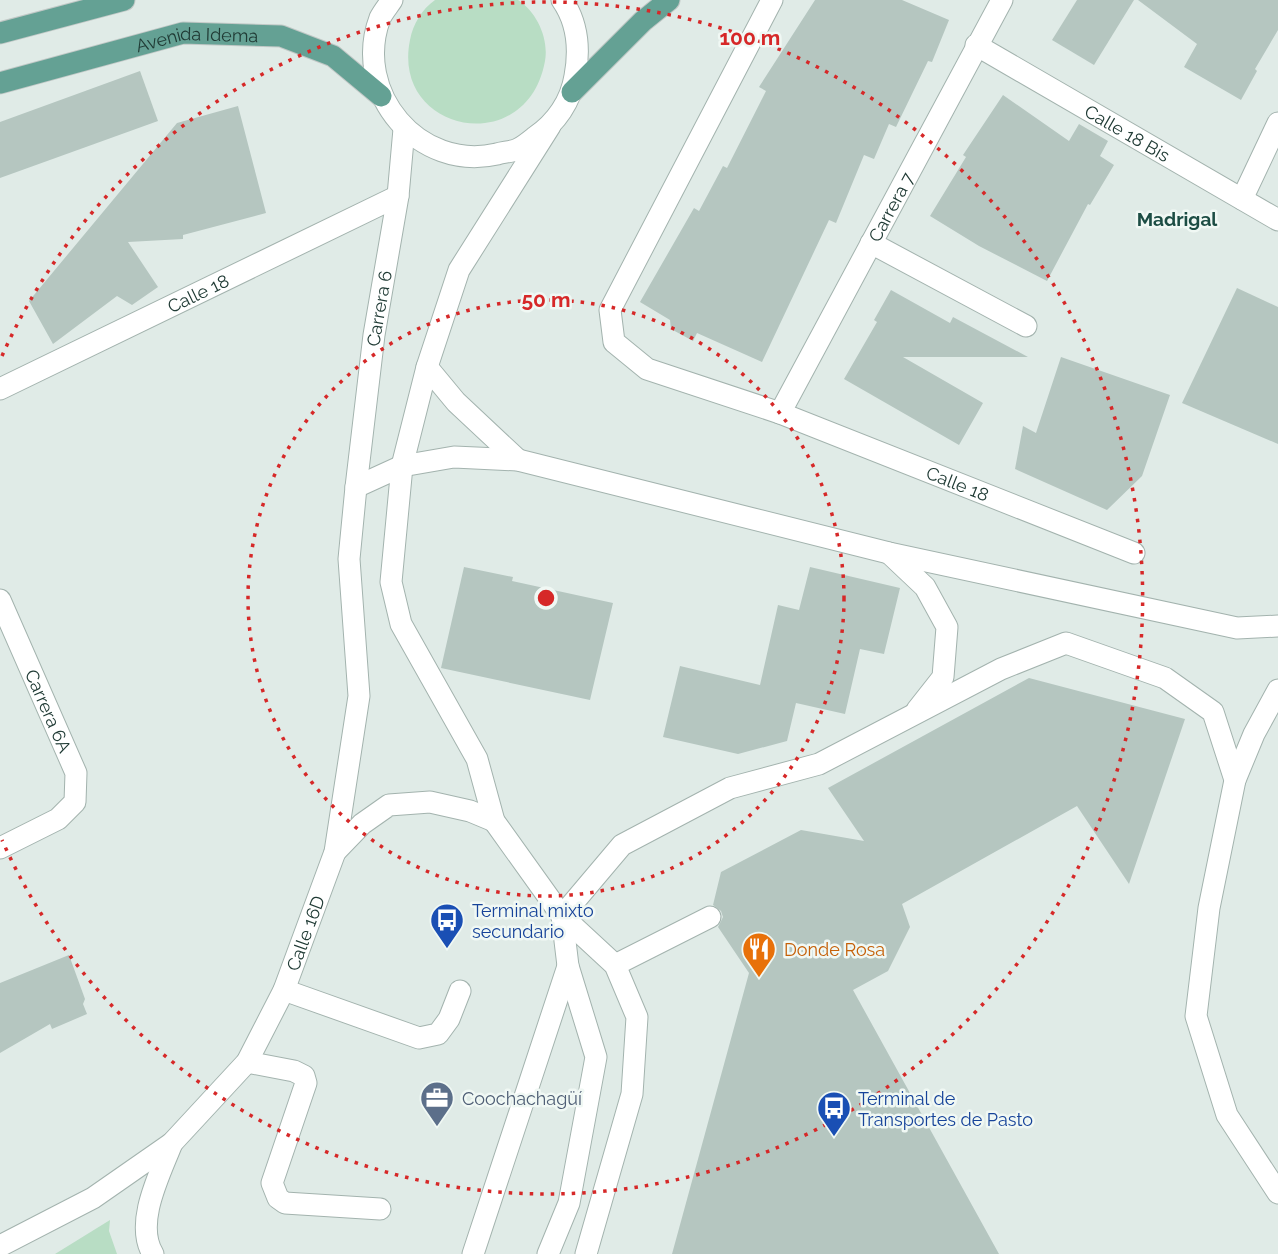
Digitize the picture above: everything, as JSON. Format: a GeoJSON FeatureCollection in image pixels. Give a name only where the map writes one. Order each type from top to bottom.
{"type":"FeatureCollection","features":[{"type":"Feature","properties":{"kind":"main road"},"geometry":{"type":"LineString","coordinates":[[0,33],[124,0]]}},
{"type":"Feature","properties":{"kind":"main road"},"geometry":{"type":"LineString","coordinates":[[572,92],[643,21],[669,0]]}},
{"type":"Feature","properties":{"kind":"main road","name":"Avenida Idema"},"geometry":{"type":"LineString","coordinates":[[0,83],[183,33],[281,36],[333,56],[381,96]]}},
{"type":"Feature","properties":{"kind":"street"},"geometry":{"type":"LineString","coordinates":[[392,0],[380,18],[373,57],[381,96],[404,130],[439,151],[478,158],[517,149],[550,126]]}},
{"type":"Feature","properties":{"kind":"street"},"geometry":{"type":"LineString","coordinates":[[562,0],[571,13],[579,53],[572,92],[459,270],[427,367],[402,466],[391,582],[401,624],[477,760],[494,821],[562,916],[615,965],[637,1017],[632,1094],[586,1254]]}},
{"type":"Feature","properties":{"kind":"street","name":"Calle 18"},"geometry":{"type":"LineString","coordinates":[[772,0],[610,310],[614,342],[648,369],[780,413],[1134,553]]}},
{"type":"Feature","properties":{"kind":"street","name":"Carrera 7"},"geometry":{"type":"LineString","coordinates":[[780,413],[1002,0]]}},
{"type":"Feature","properties":{"kind":"street","name":"Calle 18 Bis"},"geometry":{"type":"LineString","coordinates":[[976,45],[1278,220]]}},
{"type":"Feature","properties":{"kind":"street"},"geometry":{"type":"LineString","coordinates":[[1242,199],[1278,123]]}},
{"type":"Feature","properties":{"kind":"street","name":"Carrera 6"},"geometry":{"type":"LineString","coordinates":[[356,488],[374,335],[398,196],[404,130]]}},
{"type":"Feature","properties":{"kind":"street","name":"Calle 18"},"geometry":{"type":"LineString","coordinates":[[0,389],[398,196]]}},
{"type":"Feature","properties":{"kind":"street"},"geometry":{"type":"LineString","coordinates":[[871,243],[1026,326]]}},
{"type":"Feature","properties":{"kind":"street"},"geometry":{"type":"LineString","coordinates":[[427,367],[456,402],[518,460]]}},
{"type":"Feature","properties":{"kind":"street"},"geometry":{"type":"LineString","coordinates":[[356,488],[402,466],[454,457],[518,460],[889,552],[1237,628],[1278,626]]}},
{"type":"Feature","properties":{"kind":"street","name":"Calle 16D"},"geometry":{"type":"LineString","coordinates":[[0,1246],[93,1198],[172,1143],[247,1062],[284,990],[335,852],[359,696],[349,559],[356,488]]}},
{"type":"Feature","properties":{"kind":"street"},"geometry":{"type":"LineString","coordinates":[[889,552],[925,587],[947,627],[943,677],[914,715]]}},
{"type":"Feature","properties":{"kind":"street","name":"Carrera 6A"},"geometry":{"type":"LineString","coordinates":[[0,600],[76,773],[75,802],[58,818],[0,848]]}},
{"type":"Feature","properties":{"kind":"street"},"geometry":{"type":"LineString","coordinates":[[548,1254],[569,1203],[596,1058],[568,966],[562,916],[622,845],[730,788],[819,764],[1001,669],[1066,643],[1165,678],[1213,712],[1235,780]]}},
{"type":"Feature","properties":{"kind":"street"},"geometry":{"type":"LineString","coordinates":[[1278,690],[1254,734],[1235,780],[1209,908],[1196,1016],[1227,1115],[1278,1193]]}},
{"type":"Feature","properties":{"kind":"street"},"geometry":{"type":"LineString","coordinates":[[335,852],[362,824],[389,805],[430,802],[470,811],[494,821]]}},
{"type":"Feature","properties":{"kind":"street"},"geometry":{"type":"LineString","coordinates":[[615,965],[710,917]]}},
{"type":"Feature","properties":{"kind":"street"},"geometry":{"type":"LineString","coordinates":[[473,1254],[568,966]]}},
{"type":"Feature","properties":{"kind":"street"},"geometry":{"type":"LineString","coordinates":[[284,990],[419,1038],[438,1034],[449,1019],[460,991]]}},
{"type":"Feature","properties":{"kind":"street"},"geometry":{"type":"LineString","coordinates":[[247,1062],[294,1071],[304,1076],[306,1083],[272,1183],[278,1198],[285,1203],[380,1209]]}},
{"type":"Feature","properties":{"kind":"street"},"geometry":{"type":"LineString","coordinates":[[153,1254],[146,1243],[150,1198],[172,1143]]}},
{"type":"Feature","properties":{"kind":"green space"},"geometry":{"type":"Polygon","coordinates":[[[435,0],[518,0],[531,11],[543,35],[545,61],[533,92],[514,113],[489,122],[464,122],[440,114],[421,96],[410,72],[410,40],[419,17],[435,0]]]}},
{"type":"Feature","properties":{"kind":"green space"},"geometry":{"type":"Polygon","coordinates":[[[110,1220],[109,1231],[117,1254],[55,1254],[110,1220]]]}},
{"type":"Feature","properties":{"kind":"building"},"geometry":{"type":"Polygon","coordinates":[[[815,0],[902,0],[949,20],[932,62],[928,61],[896,127],[889,124],[874,159],[864,155],[836,223],[829,220],[762,362],[697,333],[693,341],[671,329],[670,320],[640,302],[694,208],[699,211],[723,166],[727,168],[766,91],[759,87],[815,0]]]}},
{"type":"Feature","properties":{"kind":"building"},"geometry":{"type":"Polygon","coordinates":[[[1077,0],[1134,0],[1094,65],[1052,40],[1077,0]]]}},
{"type":"Feature","properties":{"kind":"building"},"geometry":{"type":"Polygon","coordinates":[[[1138,0],[1278,0],[1278,30],[1255,69],[1257,71],[1241,100],[1184,67],[1197,44],[1138,0]]]}},
{"type":"Feature","properties":{"kind":"building"},"geometry":{"type":"Polygon","coordinates":[[[140,71],[158,121],[0,178],[0,122],[140,71]]]}},
{"type":"Feature","properties":{"kind":"building"},"geometry":{"type":"Polygon","coordinates":[[[1003,95],[1069,141],[1079,124],[1108,141],[1100,156],[1114,165],[1090,205],[1088,204],[1047,281],[979,246],[930,216],[966,157],[963,155],[1003,95]]]}},
{"type":"Feature","properties":{"kind":"building"},"geometry":{"type":"Polygon","coordinates":[[[238,106],[266,213],[183,235],[183,239],[128,242],[158,287],[132,305],[117,296],[53,344],[29,301],[177,123],[238,106]]]}},
{"type":"Feature","properties":{"kind":"building"},"geometry":{"type":"Polygon","coordinates":[[[1237,288],[1278,307],[1278,444],[1182,403],[1237,288]]]}},
{"type":"Feature","properties":{"kind":"building"},"geometry":{"type":"Polygon","coordinates":[[[891,290],[950,323],[953,317],[1028,357],[903,357],[983,403],[959,445],[844,379],[877,322],[874,320],[891,290]]]}},
{"type":"Feature","properties":{"kind":"building"},"geometry":{"type":"Polygon","coordinates":[[[1061,357],[1170,395],[1142,476],[1107,510],[1015,469],[1023,426],[1036,433],[1061,357]]]}},
{"type":"Feature","properties":{"kind":"building"},"geometry":{"type":"Polygon","coordinates":[[[464,567],[513,577],[512,581],[613,603],[590,700],[441,668],[464,567]]]}},
{"type":"Feature","properties":{"kind":"building"},"geometry":{"type":"Polygon","coordinates":[[[810,567],[900,588],[884,654],[860,649],[845,714],[796,703],[787,741],[738,754],[663,737],[680,666],[760,685],[778,605],[799,610],[810,567]]]}},
{"type":"Feature","properties":{"kind":"building"},"geometry":{"type":"Polygon","coordinates":[[[1029,678],[1185,719],[1129,884],[1077,806],[902,904],[910,927],[888,971],[853,990],[999,1254],[672,1254],[749,973],[718,927],[723,917],[721,911],[713,905],[721,872],[801,830],[864,841],[828,788],[1029,678]]]}},
{"type":"Feature","properties":{"kind":"building"},"geometry":{"type":"Polygon","coordinates":[[[69,955],[85,999],[83,1004],[87,1014],[52,1029],[50,1024],[0,1053],[0,983],[69,955]]]}},
{"type":"Feature","properties":{"kind":"place","name":"Terminal mixto secundario"},"geometry":{"type":"Point","coordinates":[447,950]}},
{"type":"Feature","properties":{"kind":"place","name":"Donde Rosa"},"geometry":{"type":"Point","coordinates":[759,979]}},
{"type":"Feature","properties":{"kind":"place","name":"Coochachagüí"},"geometry":{"type":"Point","coordinates":[437,1128]}},
{"type":"Feature","properties":{"kind":"place","name":"Terminal de Transportes de Pasto"},"geometry":{"type":"Point","coordinates":[834,1138]}},
{"type":"Feature","properties":{"kind":"district","name":"Madrigal"},"geometry":{"type":"Point","coordinates":[1177,219]}}]}
